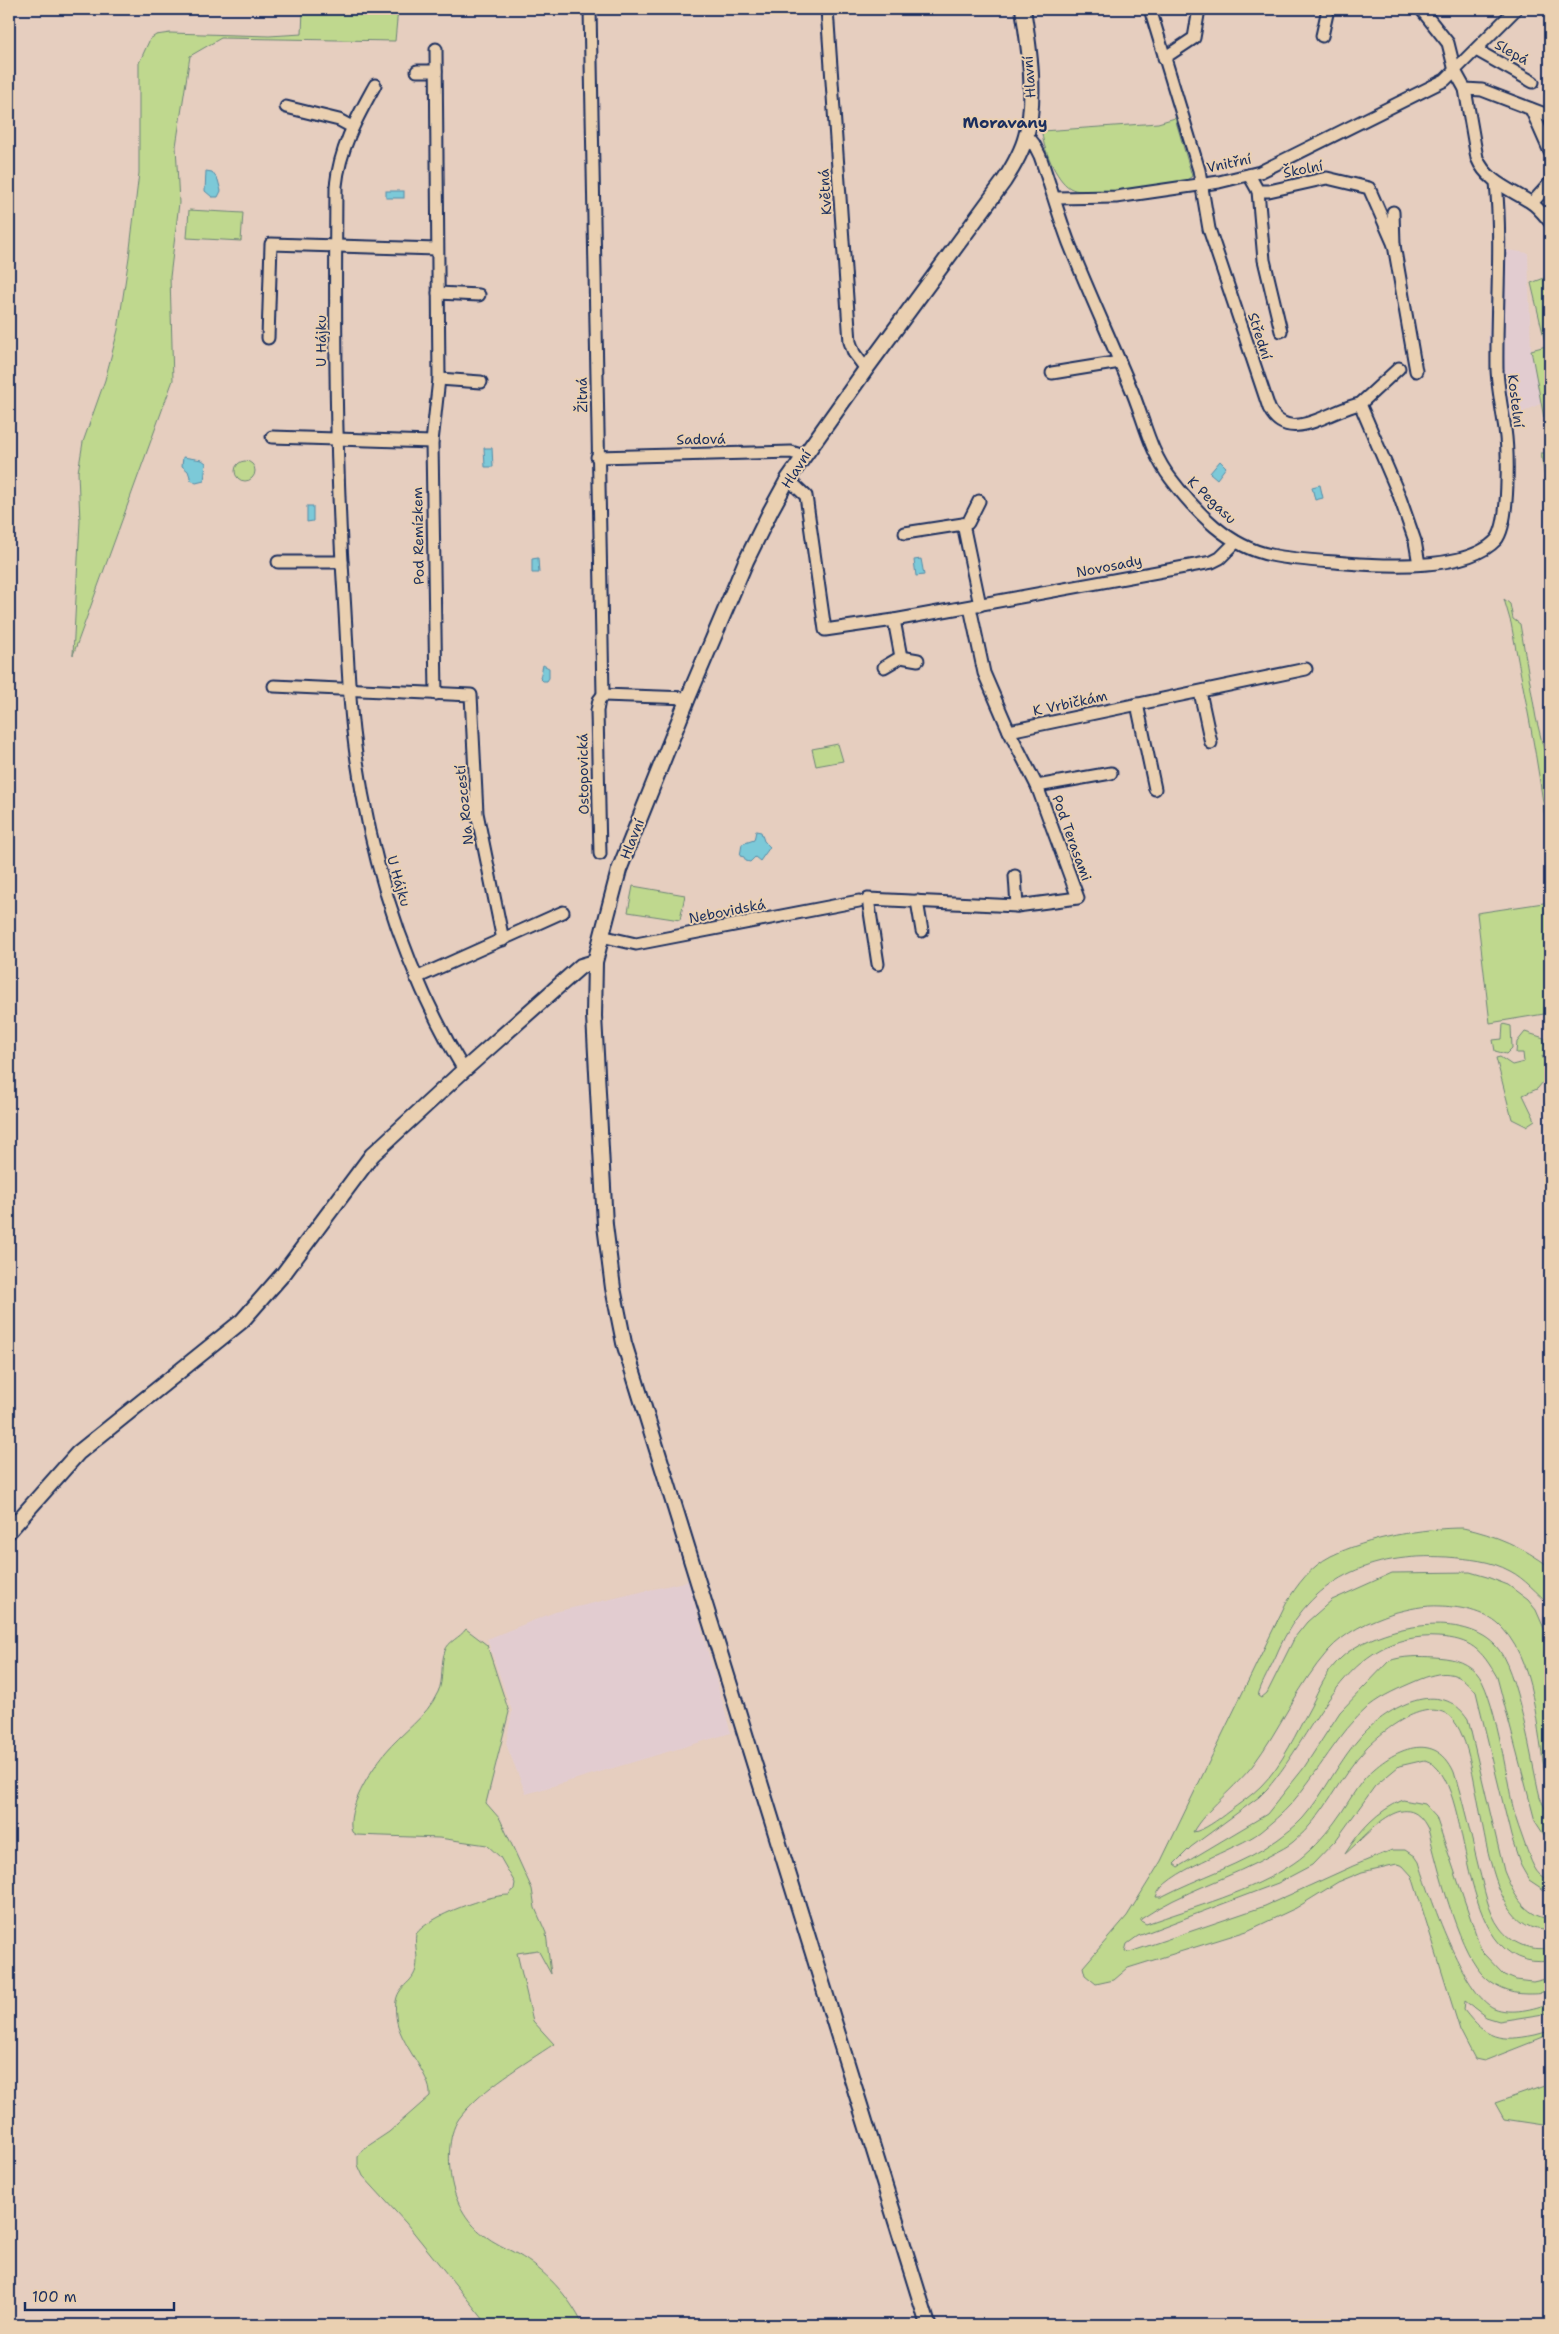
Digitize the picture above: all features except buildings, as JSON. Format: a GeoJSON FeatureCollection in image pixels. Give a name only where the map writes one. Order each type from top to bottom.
{"type":"FeatureCollection","features":[{"type":"Feature","properties":{"kind":"street","name":"Žitná"},"geometry":{"type":"LineString","coordinates":[[590,9],[603,696]]}},
{"type":"Feature","properties":{"kind":"street","name":"Květná"},"geometry":{"type":"LineString","coordinates":[[827,9],[850,342],[854,353],[866,369]]}},
{"type":"Feature","properties":{"kind":"street","name":"Hlavní"},"geometry":{"type":"LineString","coordinates":[[928,2325],[624,1343],[612,1288],[605,1225],[594,1016],[595,962],[619,870],[688,698],[746,561],[788,479],[1004,181],[1019,156],[1027,135],[1031,94],[1023,9]]}},
{"type":"Feature","properties":{"kind":"street","name":"Střední"},"geometry":{"type":"LineString","coordinates":[[1150,9],[1199,170],[1200,185],[1209,229],[1257,378],[1272,414],[1278,422],[1286,426],[1301,425],[1360,404]]}},
{"type":"Feature","properties":{"kind":"street"},"geometry":{"type":"LineString","coordinates":[[1164,58],[1194,38],[1199,9]]}},
{"type":"Feature","properties":{"kind":"street"},"geometry":{"type":"LineString","coordinates":[[1322,36],[1328,9]]}},
{"type":"Feature","properties":{"kind":"street"},"geometry":{"type":"LineString","coordinates":[[1421,9],[1448,43],[1455,71],[1465,89],[1477,158],[1481,168],[1496,182],[1532,203],[1550,222]]}},
{"type":"Feature","properties":{"kind":"street","name":"Vnitřní"},"geometry":{"type":"LineString","coordinates":[[1055,198],[1116,197],[1200,185],[1260,172],[1445,80],[1516,9]]}},
{"type":"Feature","properties":{"kind":"street","name":"Pod Remízkem"},"geometry":{"type":"LineString","coordinates":[[436,50],[439,379],[432,442],[436,694]]}},
{"type":"Feature","properties":{"kind":"street","name":"Slepá"},"geometry":{"type":"LineString","coordinates":[[1476,50],[1533,82]]}},
{"type":"Feature","properties":{"kind":"street"},"geometry":{"type":"LineString","coordinates":[[417,71],[436,71]]}},
{"type":"Feature","properties":{"kind":"street","name":"U Hájku"},"geometry":{"type":"LineString","coordinates":[[375,84],[352,127],[341,155],[338,170],[336,438],[349,688],[353,732],[368,824],[394,918],[416,978],[443,1035],[464,1070]]}},
{"type":"Feature","properties":{"kind":"street"},"geometry":{"type":"LineString","coordinates":[[1465,89],[1482,90],[1550,116]]}},
{"type":"Feature","properties":{"kind":"street"},"geometry":{"type":"LineString","coordinates":[[286,107],[339,120],[352,127]]}},
{"type":"Feature","properties":{"kind":"street"},"geometry":{"type":"LineString","coordinates":[[1531,109],[1550,152]]}},
{"type":"Feature","properties":{"kind":"street"},"geometry":{"type":"LineString","coordinates":[[1027,135],[1040,156],[1055,198]]}},
{"type":"Feature","properties":{"kind":"street"},"geometry":{"type":"LineString","coordinates":[[1249,175],[1258,192]]}},
{"type":"Feature","properties":{"kind":"street","name":"Školní"},"geometry":{"type":"LineString","coordinates":[[1258,192],[1326,178],[1369,188],[1394,245]]}},
{"type":"Feature","properties":{"kind":"street","name":"Kostelní"},"geometry":{"type":"LineString","coordinates":[[1420,564],[1452,561],[1475,553],[1495,541],[1504,521],[1507,444],[1497,370],[1500,218],[1496,182]]}},
{"type":"Feature","properties":{"kind":"street"},"geometry":{"type":"LineString","coordinates":[[1532,203],[1550,183]]}},
{"type":"Feature","properties":{"kind":"street","name":"Střední"},"geometry":{"type":"LineString","coordinates":[[1258,192],[1264,260],[1281,331]]}},
{"type":"Feature","properties":{"kind":"street","name":"K Pegasu"},"geometry":{"type":"LineString","coordinates":[[1055,198],[1068,240],[1138,406],[1150,443],[1164,470],[1196,509],[1212,525],[1236,542],[1258,552],[1280,557],[1358,564],[1399,566],[1420,564]]}},
{"type":"Feature","properties":{"kind":"street","name":"Školní"},"geometry":{"type":"LineString","coordinates":[[1393,212],[1394,245],[1416,371]]}},
{"type":"Feature","properties":{"kind":"street"},"geometry":{"type":"LineString","coordinates":[[268,338],[271,238],[336,245],[437,248]]}},
{"type":"Feature","properties":{"kind":"street"},"geometry":{"type":"LineString","coordinates":[[438,293],[480,295]]}},
{"type":"Feature","properties":{"kind":"street"},"geometry":{"type":"LineString","coordinates":[[1052,374],[1120,362]]}},
{"type":"Feature","properties":{"kind":"street"},"geometry":{"type":"LineString","coordinates":[[1399,368],[1360,404],[1399,495],[1415,541],[1420,564]]}},
{"type":"Feature","properties":{"kind":"street"},"geometry":{"type":"LineString","coordinates":[[439,379],[481,382]]}},
{"type":"Feature","properties":{"kind":"street"},"geometry":{"type":"LineString","coordinates":[[272,437],[432,442]]}},
{"type":"Feature","properties":{"kind":"street","name":"Sadová"},"geometry":{"type":"LineString","coordinates":[[597,456],[791,452],[804,456]]}},
{"type":"Feature","properties":{"kind":"street","name":"Novosady"},"geometry":{"type":"LineString","coordinates":[[788,479],[806,496],[825,630],[975,606],[1212,562],[1220,558],[1236,542]]}},
{"type":"Feature","properties":{"kind":"street"},"geometry":{"type":"LineString","coordinates":[[905,533],[968,523],[979,502]]}},
{"type":"Feature","properties":{"kind":"street"},"geometry":{"type":"LineString","coordinates":[[962,524],[984,673],[1009,731],[1037,786],[1111,773]]}},
{"type":"Feature","properties":{"kind":"street"},"geometry":{"type":"LineString","coordinates":[[278,562],[342,562]]}},
{"type":"Feature","properties":{"kind":"street"},"geometry":{"type":"LineString","coordinates":[[894,620],[900,656]]}},
{"type":"Feature","properties":{"kind":"street"},"geometry":{"type":"LineString","coordinates":[[884,667],[900,656],[918,660]]}},
{"type":"Feature","properties":{"kind":"street","name":"K Vrbičkám"},"geometry":{"type":"LineString","coordinates":[[1009,731],[1306,669]]}},
{"type":"Feature","properties":{"kind":"street"},"geometry":{"type":"LineString","coordinates":[[274,686],[349,688],[436,694]]}},
{"type":"Feature","properties":{"kind":"street"},"geometry":{"type":"LineString","coordinates":[[1200,692],[1211,743]]}},
{"type":"Feature","properties":{"kind":"street","name":"Na Rozcestí"},"geometry":{"type":"LineString","coordinates":[[436,694],[471,694],[477,813],[503,940]]}},
{"type":"Feature","properties":{"kind":"street"},"geometry":{"type":"LineString","coordinates":[[603,696],[688,698]]}},
{"type":"Feature","properties":{"kind":"street","name":"Ostopovická"},"geometry":{"type":"LineString","coordinates":[[600,854],[597,711],[599,700],[603,696]]}},
{"type":"Feature","properties":{"kind":"street"},"geometry":{"type":"LineString","coordinates":[[1137,704],[1155,789]]}},
{"type":"Feature","properties":{"kind":"street","name":"Pod Terasami"},"geometry":{"type":"LineString","coordinates":[[878,964],[868,899],[1017,906],[1078,898],[1037,786]]}},
{"type":"Feature","properties":{"kind":"street"},"geometry":{"type":"LineString","coordinates":[[1015,876],[1017,906]]}},
{"type":"Feature","properties":{"kind":"street","name":"Nebovidská"},"geometry":{"type":"LineString","coordinates":[[601,936],[636,944],[859,901]]}},
{"type":"Feature","properties":{"kind":"street"},"geometry":{"type":"LineString","coordinates":[[917,901],[922,931]]}},
{"type":"Feature","properties":{"kind":"street"},"geometry":{"type":"LineString","coordinates":[[416,978],[563,912]]}},
{"type":"Feature","properties":{"kind":"street"},"geometry":{"type":"LineString","coordinates":[[9,1530],[78,1453],[242,1321],[284,1273],[372,1156],[464,1070],[581,966],[595,962]]}},
{"type":"Feature","properties":{"kind":"shaded area"},"geometry":{"type":"Polygon","coordinates":[[[1493,248],[1528,253],[1531,350],[1542,403],[1500,423],[1488,339],[1493,248]]]}},
{"type":"Feature","properties":{"kind":"shaded area"},"geometry":{"type":"Polygon","coordinates":[[[688,1581],[731,1733],[526,1794],[506,1744],[512,1711],[487,1639],[555,1612],[688,1581]]]}},
{"type":"Feature","properties":{"kind":"green space"},"geometry":{"type":"Polygon","coordinates":[[[303,9],[398,9],[395,41],[221,38],[190,56],[176,146],[179,203],[170,277],[173,380],[73,655],[80,521],[78,472],[83,442],[105,380],[118,330],[129,257],[139,173],[139,63],[150,39],[156,35],[170,33],[269,36],[302,34],[303,9]]]}},
{"type":"Feature","properties":{"kind":"green space"},"geometry":{"type":"Polygon","coordinates":[[[1175,118],[1192,176],[1185,181],[1161,187],[1094,194],[1093,191],[1079,191],[1070,188],[1055,170],[1044,145],[1042,131],[1158,123],[1175,118]]]}},
{"type":"Feature","properties":{"kind":"green space"},"geometry":{"type":"Polygon","coordinates":[[[189,210],[243,213],[241,241],[187,238],[189,210]]]}},
{"type":"Feature","properties":{"kind":"green space"},"geometry":{"type":"Polygon","coordinates":[[[1550,276],[1550,417],[1544,418],[1531,350],[1546,346],[1531,283],[1550,276]]]}},
{"type":"Feature","properties":{"kind":"green space"},"geometry":{"type":"Polygon","coordinates":[[[1541,453],[1550,453],[1550,511],[1541,453]]]}},
{"type":"Feature","properties":{"kind":"green space"},"geometry":{"type":"Polygon","coordinates":[[[245,461],[252,464],[255,471],[252,478],[245,481],[238,478],[235,471],[238,464],[245,461]]]}},
{"type":"Feature","properties":{"kind":"green space"},"geometry":{"type":"Polygon","coordinates":[[[1504,599],[1510,604],[1513,619],[1520,624],[1536,718],[1550,774],[1550,887],[1547,869],[1547,834],[1540,781],[1511,623],[1504,599]]]}},
{"type":"Feature","properties":{"kind":"green space"},"geometry":{"type":"Polygon","coordinates":[[[838,744],[843,761],[816,766],[812,749],[838,744]]]}},
{"type":"Feature","properties":{"kind":"green space"},"geometry":{"type":"Polygon","coordinates":[[[633,886],[685,895],[680,920],[628,912],[633,886]]]}},
{"type":"Feature","properties":{"kind":"green space"},"geometry":{"type":"Polygon","coordinates":[[[1550,902],[1550,1013],[1490,1023],[1477,913],[1550,902]]]}},
{"type":"Feature","properties":{"kind":"green space"},"geometry":{"type":"Polygon","coordinates":[[[1503,1024],[1511,1026],[1512,1048],[1506,1054],[1495,1051],[1493,1040],[1502,1039],[1503,1024]]]}},
{"type":"Feature","properties":{"kind":"green space"},"geometry":{"type":"Polygon","coordinates":[[[1525,1032],[1544,1038],[1547,1055],[1550,1055],[1550,1062],[1542,1056],[1550,1074],[1537,1089],[1523,1095],[1535,1120],[1526,1126],[1512,1119],[1496,1058],[1500,1057],[1512,1065],[1524,1062],[1523,1053],[1516,1053],[1517,1042],[1525,1032]]]}},
{"type":"Feature","properties":{"kind":"green space"},"geometry":{"type":"Polygon","coordinates":[[[1463,1528],[1487,1534],[1509,1543],[1530,1553],[1550,1567],[1550,1605],[1515,1574],[1487,1562],[1447,1557],[1419,1557],[1393,1560],[1368,1566],[1346,1575],[1325,1588],[1307,1605],[1291,1626],[1258,1696],[1261,1698],[1267,1693],[1295,1637],[1307,1622],[1332,1600],[1392,1573],[1470,1572],[1487,1577],[1508,1585],[1528,1600],[1536,1610],[1550,1642],[1550,1795],[1530,1685],[1524,1664],[1515,1645],[1497,1623],[1475,1611],[1441,1606],[1423,1607],[1393,1613],[1375,1620],[1358,1628],[1335,1644],[1307,1678],[1253,1765],[1213,1807],[1193,1832],[1206,1827],[1220,1818],[1253,1793],[1269,1777],[1289,1748],[1327,1674],[1341,1658],[1356,1647],[1374,1638],[1395,1631],[1417,1626],[1440,1625],[1461,1627],[1480,1634],[1495,1645],[1503,1657],[1517,1694],[1540,1797],[1550,1821],[1550,1844],[1535,1821],[1497,1677],[1486,1659],[1474,1647],[1459,1640],[1438,1637],[1406,1639],[1379,1650],[1356,1667],[1336,1689],[1285,1766],[1267,1789],[1259,1797],[1191,1847],[1174,1864],[1178,1867],[1267,1814],[1303,1769],[1340,1712],[1389,1661],[1399,1658],[1423,1656],[1440,1657],[1456,1660],[1467,1665],[1476,1672],[1483,1682],[1494,1716],[1517,1822],[1534,1866],[1540,1875],[1550,1881],[1550,1894],[1529,1880],[1521,1866],[1511,1836],[1476,1692],[1462,1679],[1449,1674],[1441,1674],[1425,1677],[1374,1702],[1347,1729],[1301,1792],[1276,1818],[1250,1838],[1172,1879],[1161,1888],[1156,1897],[1161,1897],[1235,1864],[1277,1840],[1303,1818],[1362,1735],[1386,1715],[1400,1707],[1429,1698],[1444,1700],[1457,1706],[1468,1719],[1504,1871],[1511,1887],[1526,1908],[1541,1917],[1550,1919],[1550,1930],[1525,1925],[1508,1906],[1495,1878],[1486,1844],[1473,1773],[1465,1743],[1454,1721],[1445,1713],[1434,1710],[1422,1711],[1409,1716],[1375,1739],[1357,1758],[1314,1820],[1291,1844],[1257,1863],[1173,1900],[1141,1919],[1141,1921],[1146,1924],[1203,1905],[1241,1891],[1278,1873],[1310,1850],[1338,1818],[1360,1784],[1374,1769],[1398,1753],[1410,1748],[1423,1747],[1435,1750],[1445,1758],[1454,1772],[1489,1907],[1496,1922],[1505,1934],[1522,1945],[1543,1949],[1550,1948],[1550,1961],[1518,1957],[1495,1938],[1480,1908],[1453,1800],[1442,1774],[1425,1760],[1399,1766],[1375,1786],[1336,1840],[1312,1865],[1278,1883],[1138,1936],[1127,1944],[1125,1951],[1130,1952],[1265,1906],[1392,1850],[1406,1850],[1415,1856],[1419,1862],[1439,1919],[1459,1964],[1482,1999],[1494,2008],[1508,2011],[1530,2009],[1550,2003],[1550,2013],[1499,2021],[1486,2017],[1465,2001],[1464,2010],[1479,2027],[1495,2036],[1503,2038],[1523,2037],[1550,2031],[1550,2035],[1484,2061],[1475,2059],[1460,2030],[1412,1876],[1403,1866],[1397,1864],[1362,1872],[1338,1882],[1296,1908],[1247,1931],[1128,1968],[1114,1980],[1096,1984],[1085,1975],[1083,1967],[1127,1916],[1161,1861],[1286,1603],[1305,1576],[1331,1556],[1361,1544],[1413,1532],[1463,1528]]]}},
{"type":"Feature","properties":{"kind":"green space"},"geometry":{"type":"Polygon","coordinates":[[[466,1629],[487,1645],[509,1712],[486,1803],[500,1819],[532,1889],[535,1908],[546,1933],[551,1974],[538,1950],[517,1953],[533,2021],[554,2044],[492,2086],[461,2116],[451,2137],[449,2162],[451,2178],[458,2202],[472,2224],[488,2238],[527,2260],[546,2276],[571,2304],[583,2325],[488,2325],[406,2223],[363,2176],[358,2165],[358,2157],[362,2150],[389,2132],[430,2096],[426,2078],[402,2037],[396,2016],[399,1992],[414,1975],[416,1969],[416,1934],[433,1920],[445,1914],[473,1903],[509,1895],[514,1889],[515,1883],[500,1857],[487,1845],[439,1838],[356,1835],[352,1832],[352,1813],[373,1769],[392,1745],[427,1710],[433,1701],[440,1687],[443,1661],[447,1648],[466,1629]]]}},
{"type":"Feature","properties":{"kind":"green space"},"geometry":{"type":"Polygon","coordinates":[[[1403,1800],[1424,1804],[1436,1817],[1482,1952],[1504,1975],[1516,1980],[1533,1982],[1550,1978],[1550,1990],[1537,1994],[1514,1993],[1496,1986],[1481,1973],[1472,1960],[1456,1925],[1428,1829],[1419,1816],[1409,1811],[1398,1812],[1386,1818],[1345,1854],[1370,1822],[1394,1804],[1403,1800]]]}},
{"type":"Feature","properties":{"kind":"green space"},"geometry":{"type":"Polygon","coordinates":[[[1550,2084],[1550,2126],[1504,2119],[1495,2103],[1550,2084]]]}},
{"type":"Feature","properties":{"kind":"water"},"geometry":{"type":"Polygon","coordinates":[[[206,171],[212,172],[218,180],[221,191],[218,197],[212,197],[205,191],[206,171]]]}},
{"type":"Feature","properties":{"kind":"water"},"geometry":{"type":"Polygon","coordinates":[[[386,191],[404,191],[404,198],[386,198],[386,191]]]}},
{"type":"Feature","properties":{"kind":"water"},"geometry":{"type":"Polygon","coordinates":[[[484,448],[492,448],[493,467],[485,467],[484,448]]]}},
{"type":"Feature","properties":{"kind":"water"},"geometry":{"type":"Polygon","coordinates":[[[183,457],[202,460],[206,463],[204,481],[196,483],[191,480],[188,471],[182,466],[183,457]]]}},
{"type":"Feature","properties":{"kind":"water"},"geometry":{"type":"Polygon","coordinates":[[[1220,461],[1226,467],[1217,479],[1210,473],[1220,461]]]}},
{"type":"Feature","properties":{"kind":"water"},"geometry":{"type":"Polygon","coordinates":[[[1320,485],[1323,498],[1315,500],[1312,487],[1320,485]]]}},
{"type":"Feature","properties":{"kind":"water"},"geometry":{"type":"Polygon","coordinates":[[[307,506],[313,506],[313,521],[307,522],[307,506]]]}},
{"type":"Feature","properties":{"kind":"water"},"geometry":{"type":"Polygon","coordinates":[[[538,558],[539,573],[532,573],[532,559],[538,558]]]}},
{"type":"Feature","properties":{"kind":"water"},"geometry":{"type":"Polygon","coordinates":[[[921,559],[924,575],[916,576],[914,560],[921,559]]]}},
{"type":"Feature","properties":{"kind":"water"},"geometry":{"type":"Polygon","coordinates":[[[543,665],[549,668],[549,678],[547,681],[543,681],[540,678],[543,665]]]}},
{"type":"Feature","properties":{"kind":"water"},"geometry":{"type":"Polygon","coordinates":[[[756,831],[761,832],[764,841],[770,847],[760,861],[755,857],[750,862],[746,861],[744,857],[740,856],[742,844],[754,840],[756,831]]]}},
{"type":"Feature","properties":{"kind":"district","name":"Moravany"},"geometry":{"type":"Point","coordinates":[1005,122]}}]}
